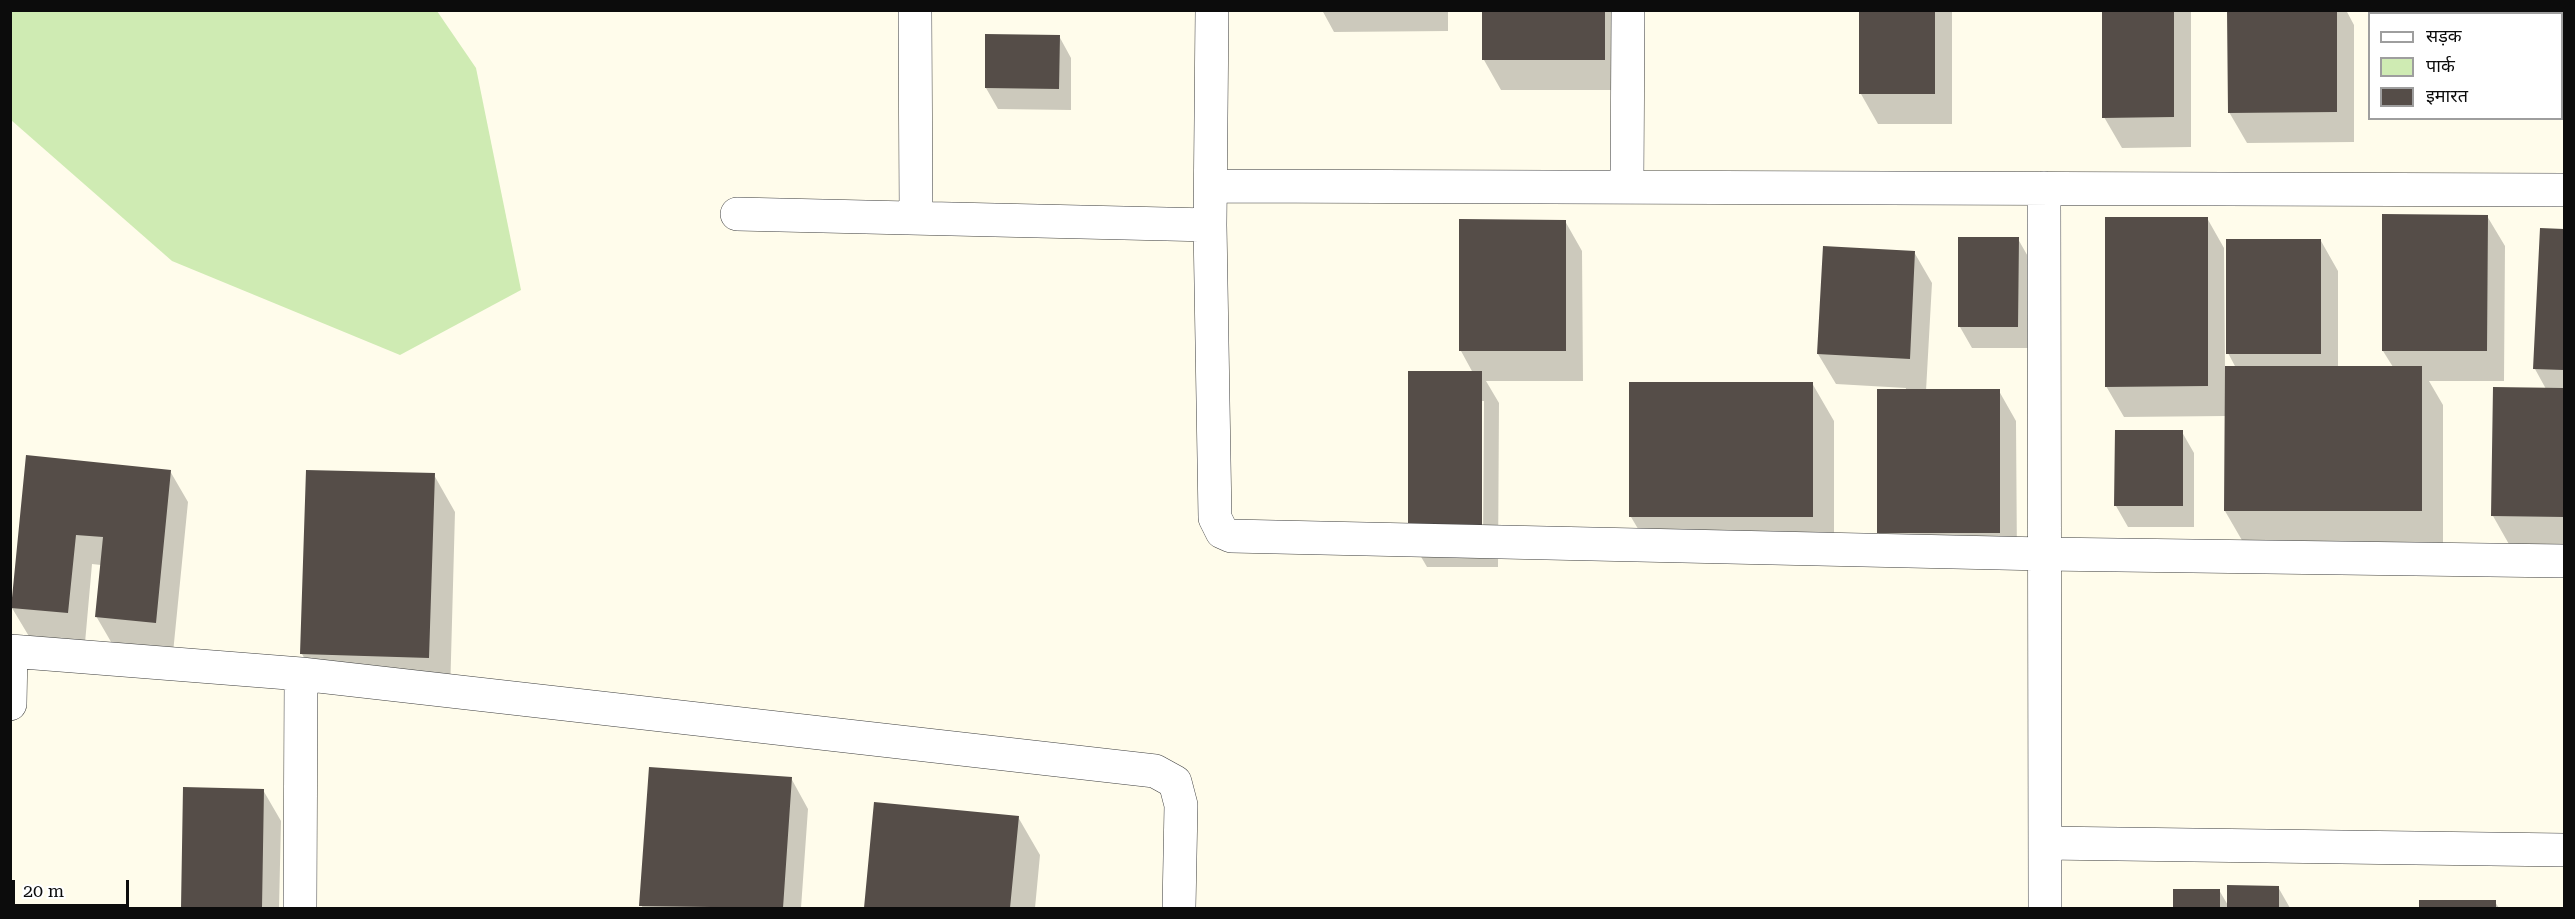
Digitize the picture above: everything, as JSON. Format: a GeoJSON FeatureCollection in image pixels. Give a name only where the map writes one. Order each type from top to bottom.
{"type":"FeatureCollection","features":[{"type":"Feature","properties":{"kind":"street"},"geometry":{"type":"LineString","coordinates":[[915,10],[916,218]]}},
{"type":"Feature","properties":{"kind":"street"},"geometry":{"type":"LineString","coordinates":[[1212,10],[1210,225],[1215,518],[1217,526],[1231,536],[2044,554],[2565,561]]}},
{"type":"Feature","properties":{"kind":"street"},"geometry":{"type":"LineString","coordinates":[[1627,187],[1628,10]]}},
{"type":"Feature","properties":{"kind":"street"},"geometry":{"type":"LineString","coordinates":[[1212,186],[2565,190]]}},
{"type":"Feature","properties":{"kind":"street"},"geometry":{"type":"LineString","coordinates":[[2044,188],[2045,909]]}},
{"type":"Feature","properties":{"kind":"street"},"geometry":{"type":"LineString","coordinates":[[737,214],[1210,225]]}},
{"type":"Feature","properties":{"kind":"street"},"geometry":{"type":"LineString","coordinates":[[10,704],[11,651],[301,674],[1155,771],[1175,782],[1181,805],[1179,909]]}},
{"type":"Feature","properties":{"kind":"street"},"geometry":{"type":"LineString","coordinates":[[300,909],[301,674]]}},
{"type":"Feature","properties":{"kind":"street"},"geometry":{"type":"LineString","coordinates":[[2045,843],[2565,850]]}},
{"type":"Feature","properties":{"kind":"green space"},"geometry":{"type":"Polygon","coordinates":[[[11,10],[437,11],[476,68],[521,290],[400,355],[172,261],[11,120],[11,10]]]}},
{"type":"Feature","properties":{"kind":"building"},"geometry":{"type":"Polygon","coordinates":[[[1482,10],[1605,10],[1605,60],[1482,60],[1482,10]]]}},
{"type":"Feature","properties":{"kind":"building"},"geometry":{"type":"Polygon","coordinates":[[[1859,10],[1935,10],[1935,94],[1859,94],[1859,10]]]}},
{"type":"Feature","properties":{"kind":"building"},"geometry":{"type":"Polygon","coordinates":[[[2102,10],[2174,10],[2174,117],[2102,118],[2102,10]]]}},
{"type":"Feature","properties":{"kind":"building"},"geometry":{"type":"Polygon","coordinates":[[[2227,10],[2337,10],[2337,112],[2228,113],[2227,10]]]}},
{"type":"Feature","properties":{"kind":"building"},"geometry":{"type":"Polygon","coordinates":[[[2551,10],[2564,10],[2564,100],[2563,12],[2551,12],[2551,10]]]}},
{"type":"Feature","properties":{"kind":"building"},"geometry":{"type":"Polygon","coordinates":[[[985,34],[1060,35],[1059,89],[985,88],[985,34]]]}},
{"type":"Feature","properties":{"kind":"building"},"geometry":{"type":"Polygon","coordinates":[[[2382,214],[2488,215],[2487,351],[2382,351],[2382,214]]]}},
{"type":"Feature","properties":{"kind":"building"},"geometry":{"type":"Polygon","coordinates":[[[2105,217],[2208,217],[2208,386],[2105,387],[2105,217]]]}},
{"type":"Feature","properties":{"kind":"building"},"geometry":{"type":"Polygon","coordinates":[[[1459,219],[1566,220],[1566,351],[1459,351],[1459,219]]]}},
{"type":"Feature","properties":{"kind":"building"},"geometry":{"type":"Polygon","coordinates":[[[2540,228],[2564,229],[2564,370],[2533,369],[2540,228]]]}},
{"type":"Feature","properties":{"kind":"building"},"geometry":{"type":"Polygon","coordinates":[[[1958,237],[2019,237],[2018,327],[1958,327],[1958,237]]]}},
{"type":"Feature","properties":{"kind":"building"},"geometry":{"type":"Polygon","coordinates":[[[2226,239],[2321,239],[2321,354],[2226,354],[2226,239]]]}},
{"type":"Feature","properties":{"kind":"building"},"geometry":{"type":"Polygon","coordinates":[[[1823,246],[1915,251],[1910,359],[1817,354],[1823,246]]]}},
{"type":"Feature","properties":{"kind":"building"},"geometry":{"type":"Polygon","coordinates":[[[2225,366],[2422,366],[2422,511],[2224,511],[2225,366]]]}},
{"type":"Feature","properties":{"kind":"building"},"geometry":{"type":"Polygon","coordinates":[[[1408,371],[1482,371],[1482,537],[1408,537],[1408,371]]]}},
{"type":"Feature","properties":{"kind":"building"},"geometry":{"type":"Polygon","coordinates":[[[1629,382],[1813,382],[1813,517],[1629,517],[1629,382]]]}},
{"type":"Feature","properties":{"kind":"building"},"geometry":{"type":"Polygon","coordinates":[[[2493,387],[2564,388],[2564,517],[2491,516],[2493,387]]]}},
{"type":"Feature","properties":{"kind":"building"},"geometry":{"type":"Polygon","coordinates":[[[1877,389],[2000,389],[2000,533],[1877,533],[1877,389]]]}},
{"type":"Feature","properties":{"kind":"building"},"geometry":{"type":"Polygon","coordinates":[[[2115,430],[2183,430],[2183,506],[2114,506],[2115,430]]]}},
{"type":"Feature","properties":{"kind":"building"},"geometry":{"type":"Polygon","coordinates":[[[26,455],[171,470],[156,623],[95,617],[103,537],[76,535],[68,613],[11,608],[26,455]]]}},
{"type":"Feature","properties":{"kind":"building"},"geometry":{"type":"Polygon","coordinates":[[[306,470],[435,473],[429,658],[300,654],[306,470]]]}},
{"type":"Feature","properties":{"kind":"building"},"geometry":{"type":"Polygon","coordinates":[[[649,767],[792,777],[783,908],[639,906],[649,767]]]}},
{"type":"Feature","properties":{"kind":"building"},"geometry":{"type":"Polygon","coordinates":[[[183,787],[264,789],[262,908],[181,908],[183,787]]]}},
{"type":"Feature","properties":{"kind":"building"},"geometry":{"type":"Polygon","coordinates":[[[874,802],[1019,816],[1010,908],[864,908],[874,802]]]}},
{"type":"Feature","properties":{"kind":"building"},"geometry":{"type":"Polygon","coordinates":[[[2227,885],[2279,886],[2279,908],[2227,908],[2227,885]]]}},
{"type":"Feature","properties":{"kind":"building"},"geometry":{"type":"Polygon","coordinates":[[[2173,889],[2220,889],[2220,908],[2173,908],[2173,889]]]}},
{"type":"Feature","properties":{"kind":"building"},"geometry":{"type":"Polygon","coordinates":[[[2419,900],[2496,900],[2496,908],[2419,908],[2419,900]]]}}]}
